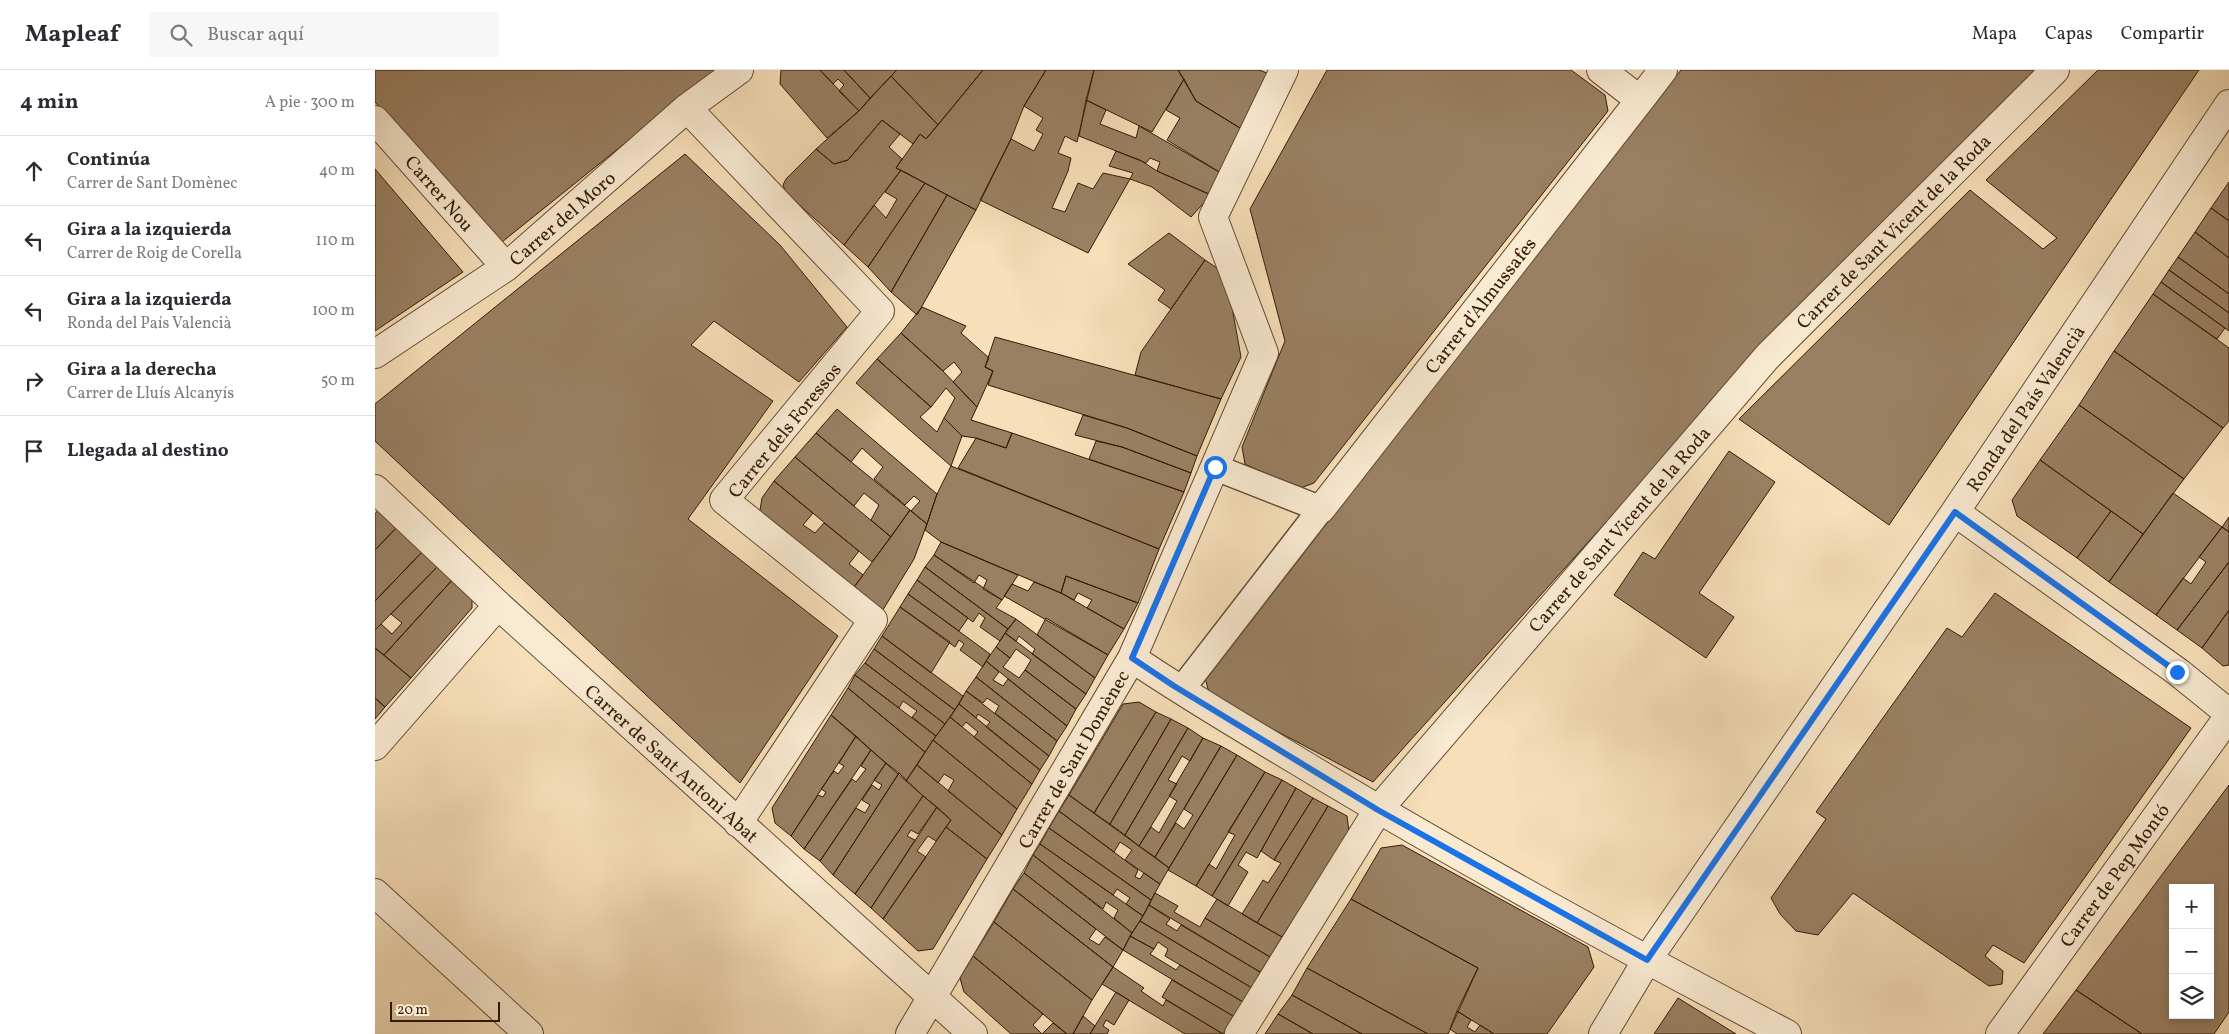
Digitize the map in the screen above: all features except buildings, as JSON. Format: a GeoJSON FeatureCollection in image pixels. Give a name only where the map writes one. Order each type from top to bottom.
{"type":"FeatureCollection","features":[{"type":"Feature","properties":{"kind":"street","name":"Carrer del Moro"},"geometry":{"type":"LineString","coordinates":[[375,354],[506,268],[687,108],[739,70]]}},
{"type":"Feature","properties":{"kind":"street","name":"Carrer de Sant Domènec"},"geometry":{"type":"LineString","coordinates":[[910,1034],[1132,658],[1264,353],[1213,217],[1284,70]]}},
{"type":"Feature","properties":{"kind":"street"},"geometry":{"type":"LineString","coordinates":[[1601,70],[1640,100]]}},
{"type":"Feature","properties":{"kind":"street","name":"Carrer d'Almussafes"},"geometry":{"type":"LineString","coordinates":[[1321,510],[1663,70]]}},
{"type":"Feature","properties":{"kind":"street","name":"Carrer de Sant Vicent de la Roda"},"geometry":{"type":"LineString","coordinates":[[1239,1034],[1378,810],[1767,357],[2055,70]]}},
{"type":"Feature","properties":{"kind":"street","name":"Ronda del País Valencià"},"geometry":{"type":"LineString","coordinates":[[1603,1034],[1647,960],[1955,512],[2229,104]]}},
{"type":"Feature","properties":{"kind":"street","name":"Carrer dels Foressos"},"geometry":{"type":"LineString","coordinates":[[687,108],[880,311],[724,500],[873,620],[738,823]]}},
{"type":"Feature","properties":{"kind":"street","name":"Carrer Nou"},"geometry":{"type":"LineString","coordinates":[[375,120],[506,268]]}},
{"type":"Feature","properties":{"kind":"street"},"geometry":{"type":"LineString","coordinates":[[1181,690],[1321,510],[1215,467]]}},
{"type":"Feature","properties":{"kind":"street","name":"Carrer de Sant Antoni Abat"},"geometry":{"type":"LineString","coordinates":[[375,489],[498,605],[973,1034]]}},
{"type":"Feature","properties":{"kind":"street"},"geometry":{"type":"LineString","coordinates":[[1955,512],[2177,672],[2225,710],[2229,717]]}},
{"type":"Feature","properties":{"kind":"street"},"geometry":{"type":"LineString","coordinates":[[375,746],[498,605]]}},
{"type":"Feature","properties":{"kind":"street"},"geometry":{"type":"LineString","coordinates":[[1132,658],[1378,810],[1647,960],[1787,1034]]}},
{"type":"Feature","properties":{"kind":"street","name":"Carrer de Pep Montó"},"geometry":{"type":"LineString","coordinates":[[2000,1034],[2229,717]]}},
{"type":"Feature","properties":{"kind":"street"},"geometry":{"type":"LineString","coordinates":[[375,893],[529,1034]]}},
{"type":"Feature","properties":{"kind":"route"},"geometry":{"type":"LineString","coordinates":[[1215,467],[1132,658],[1174,686],[1378,810],[1647,960],[1955,512],[2177,672]]}}]}
